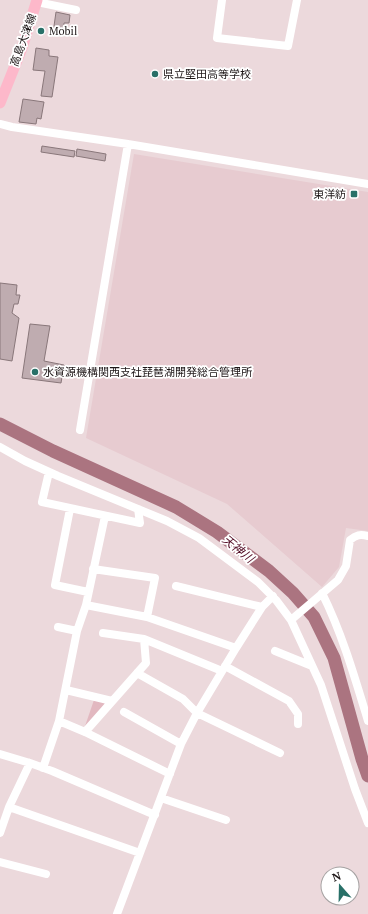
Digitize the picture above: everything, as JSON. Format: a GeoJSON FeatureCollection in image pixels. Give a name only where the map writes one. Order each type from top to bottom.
{"type":"FeatureCollection","features":[{"type":"Feature","properties":{"kind":"main road","name":"高島大津線"},"geometry":{"type":"LineString","coordinates":[[0,103],[22,48],[37,1]]}},
{"type":"Feature","properties":{"kind":"street"},"geometry":{"type":"LineString","coordinates":[[222,0],[217,38],[288,46],[297,0]]}},
{"type":"Feature","properties":{"kind":"street"},"geometry":{"type":"LineString","coordinates":[[37,1],[76,10]]}},
{"type":"Feature","properties":{"kind":"street"},"geometry":{"type":"LineString","coordinates":[[0,124],[368,184]]}},
{"type":"Feature","properties":{"kind":"street"},"geometry":{"type":"LineString","coordinates":[[80,430],[128,144]]}},
{"type":"Feature","properties":{"kind":"street"},"geometry":{"type":"LineString","coordinates":[[0,448],[49,472],[167,521],[199,538],[258,582],[273,596],[293,619],[321,685],[355,789],[368,823]]}},
{"type":"Feature","properties":{"kind":"street"},"geometry":{"type":"LineString","coordinates":[[49,472],[42,502],[140,523],[138,509]]}},
{"type":"Feature","properties":{"kind":"street"},"geometry":{"type":"LineString","coordinates":[[70,509],[55,585],[88,592]]}},
{"type":"Feature","properties":{"kind":"street"},"geometry":{"type":"LineString","coordinates":[[43,768],[59,721],[77,631],[86,605],[105,516]]}},
{"type":"Feature","properties":{"kind":"street"},"geometry":{"type":"LineString","coordinates":[[293,619],[338,580],[346,566],[350,540],[354,536],[360,534],[368,536]]}},
{"type":"Feature","properties":{"kind":"street"},"geometry":{"type":"LineString","coordinates":[[93,569],[156,578],[147,617]]}},
{"type":"Feature","properties":{"kind":"street"},"geometry":{"type":"LineString","coordinates":[[176,586],[262,607]]}},
{"type":"Feature","properties":{"kind":"street"},"geometry":{"type":"LineString","coordinates":[[117,914],[181,744],[197,713],[236,648],[262,607],[273,596]]}},
{"type":"Feature","properties":{"kind":"street"},"geometry":{"type":"LineString","coordinates":[[319,596],[328,605],[345,649],[368,721]]}},
{"type":"Feature","properties":{"kind":"street"},"geometry":{"type":"LineString","coordinates":[[86,605],[147,617],[236,648]]}},
{"type":"Feature","properties":{"kind":"street"},"geometry":{"type":"LineString","coordinates":[[58,627],[77,631]]}},
{"type":"Feature","properties":{"kind":"street"},"geometry":{"type":"LineString","coordinates":[[103,633],[144,639],[224,669],[289,701],[298,714],[298,724]]}},
{"type":"Feature","properties":{"kind":"street"},"geometry":{"type":"LineString","coordinates":[[85,732],[146,663],[144,639]]}},
{"type":"Feature","properties":{"kind":"street"},"geometry":{"type":"LineString","coordinates":[[275,651],[312,666]]}},
{"type":"Feature","properties":{"kind":"street"},"geometry":{"type":"LineString","coordinates":[[137,673],[183,699],[197,713],[280,753]]}},
{"type":"Feature","properties":{"kind":"street"},"geometry":{"type":"LineString","coordinates":[[66,690],[112,701]]}},
{"type":"Feature","properties":{"kind":"street"},"geometry":{"type":"LineString","coordinates":[[124,712],[181,744]]}},
{"type":"Feature","properties":{"kind":"street"},"geometry":{"type":"LineString","coordinates":[[59,721],[85,732],[170,774]]}},
{"type":"Feature","properties":{"kind":"street"},"geometry":{"type":"LineString","coordinates":[[0,754],[30,762],[155,815]]}},
{"type":"Feature","properties":{"kind":"street"},"geometry":{"type":"LineString","coordinates":[[0,833],[9,808],[30,762]]}},
{"type":"Feature","properties":{"kind":"street"},"geometry":{"type":"LineString","coordinates":[[161,798],[226,820]]}},
{"type":"Feature","properties":{"kind":"street"},"geometry":{"type":"LineString","coordinates":[[9,808],[140,853]]}},
{"type":"Feature","properties":{"kind":"street"},"geometry":{"type":"LineString","coordinates":[[0,862],[46,874]]}},
{"type":"Feature","properties":{"kind":"shaded area"},"geometry":{"type":"Polygon","coordinates":[[[134,154],[368,192],[368,531],[346,528],[339,567],[322,587],[227,504],[86,438],[134,154]]]}},
{"type":"Feature","properties":{"kind":"shaded area"},"geometry":{"type":"Polygon","coordinates":[[[94,700],[108,702],[84,729],[94,700]]]}},
{"type":"Feature","properties":{"kind":"building"},"geometry":{"type":"Polygon","coordinates":[[[56,12],[70,15],[69,23],[64,23],[63,34],[53,33],[56,12]]]}},
{"type":"Feature","properties":{"kind":"building"},"geometry":{"type":"Polygon","coordinates":[[[36,48],[49,50],[49,56],[58,57],[52,97],[41,96],[45,71],[33,70],[36,48]]]}},
{"type":"Feature","properties":{"kind":"building"},"geometry":{"type":"Polygon","coordinates":[[[23,99],[44,102],[41,119],[37,118],[36,124],[19,122],[23,99]]]}},
{"type":"Feature","properties":{"kind":"building"},"geometry":{"type":"Polygon","coordinates":[[[42,146],[75,151],[74,157],[41,152],[42,146]]]}},
{"type":"Feature","properties":{"kind":"building"},"geometry":{"type":"Polygon","coordinates":[[[77,149],[106,154],[105,161],[76,156],[77,149]]]}},
{"type":"Feature","properties":{"kind":"building"},"geometry":{"type":"Polygon","coordinates":[[[0,283],[17,285],[16,295],[20,295],[18,304],[14,304],[12,313],[19,318],[12,361],[0,359],[0,283]]]}},
{"type":"Feature","properties":{"kind":"building"},"geometry":{"type":"Polygon","coordinates":[[[30,324],[50,326],[44,361],[64,365],[61,383],[22,378],[30,324]]]}},
{"type":"Feature","properties":{"kind":"waterway","name":"天神川"},"geometry":{"type":"LineString","coordinates":[[0,424],[53,451],[176,507],[217,532],[269,571],[293,593],[314,617],[334,658],[368,776]]}},
{"type":"Feature","properties":{"kind":"place","name":"Mobil"},"geometry":{"type":"Point","coordinates":[41,31]}},
{"type":"Feature","properties":{"kind":"place","name":"県立堅田高等学校"},"geometry":{"type":"Point","coordinates":[155,74]}},
{"type":"Feature","properties":{"kind":"place","name":"東洋紡"},"geometry":{"type":"Point","coordinates":[354,194]}},
{"type":"Feature","properties":{"kind":"place","name":"水資源機構関西支社琵琶湖開発総合管理所"},"geometry":{"type":"Point","coordinates":[35,372]}}]}
